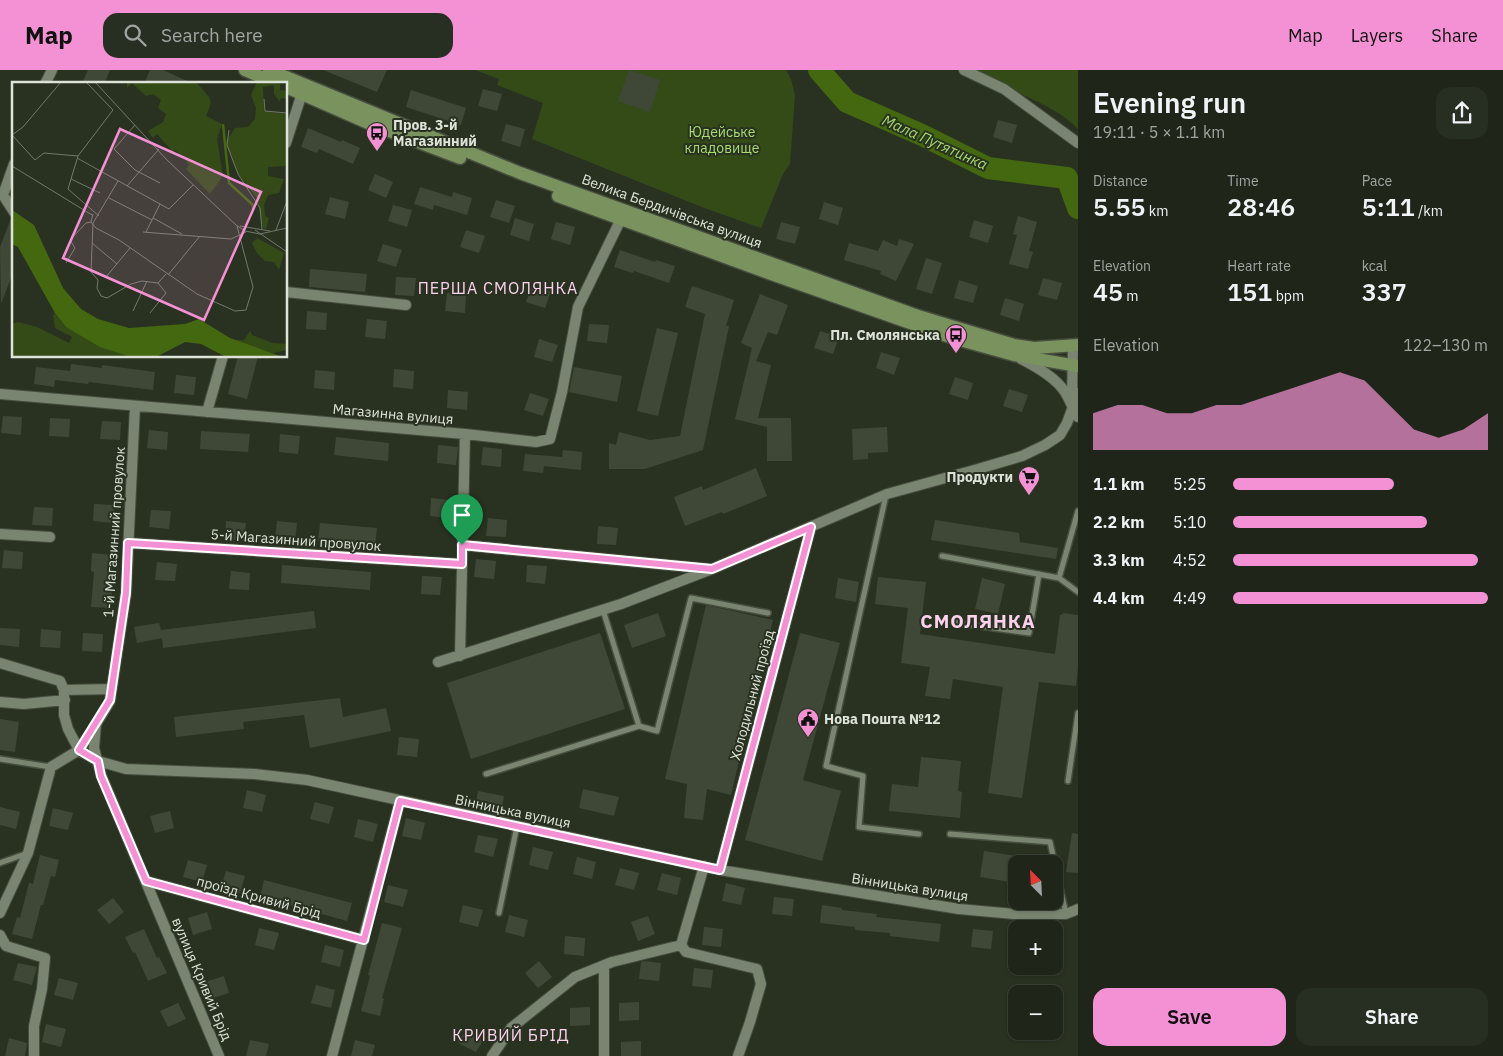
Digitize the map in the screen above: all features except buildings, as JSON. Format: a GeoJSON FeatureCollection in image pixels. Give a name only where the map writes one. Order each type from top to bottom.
{"type":"FeatureCollection","features":[{"type":"Feature","properties":{"kind":"main road"},"geometry":{"type":"LineString","coordinates":[[245,70],[273,82]]}},
{"type":"Feature","properties":{"kind":"main road","name":"Велика Бердичівська вулиця"},"geometry":{"type":"LineString","coordinates":[[269,70],[382,128],[622,219],[953,338],[1014,355],[1075,366]]}},
{"type":"Feature","properties":{"kind":"main road","name":"Велика Бердичівська вулиця"},"geometry":{"type":"LineString","coordinates":[[288,87],[303,89],[520,173],[918,316],[1014,345],[1034,348],[1076,346]]}},
{"type":"Feature","properties":{"kind":"street"},"geometry":{"type":"LineString","coordinates":[[46,82],[52,70]]}},
{"type":"Feature","properties":{"kind":"street"},"geometry":{"type":"LineString","coordinates":[[964,70],[1004,88],[1078,143]]}},
{"type":"Feature","properties":{"kind":"street"},"geometry":{"type":"LineString","coordinates":[[288,137],[303,89]]}},
{"type":"Feature","properties":{"kind":"street"},"geometry":{"type":"LineString","coordinates":[[12,170],[1,200],[12,210]]}},
{"type":"Feature","properties":{"kind":"street","name":"Магазинна вулиця"},"geometry":{"type":"LineString","coordinates":[[0,394],[465,434],[536,442],[550,439],[562,392],[578,307],[622,219]]}},
{"type":"Feature","properties":{"kind":"street"},"geometry":{"type":"LineString","coordinates":[[288,292],[406,305]]}},
{"type":"Feature","properties":{"kind":"street"},"geometry":{"type":"LineString","coordinates":[[1075,412],[1076,346]]}},
{"type":"Feature","properties":{"kind":"street"},"geometry":{"type":"LineString","coordinates":[[1014,355],[1037,367],[1055,382],[1064,392],[1075,412]]}},
{"type":"Feature","properties":{"kind":"street"},"geometry":{"type":"LineString","coordinates":[[207,412],[222,358]]}},
{"type":"Feature","properties":{"kind":"street"},"geometry":{"type":"LineString","coordinates":[[438,662],[603,610],[712,569],[886,494],[978,470],[1022,456],[1060,435],[1075,412],[1078,393]]}},
{"type":"Feature","properties":{"kind":"street","name":"1-й Магазинний провулок"},"geometry":{"type":"LineString","coordinates":[[112,689],[126,593],[135,406]]}},
{"type":"Feature","properties":{"kind":"street"},"geometry":{"type":"LineString","coordinates":[[460,656],[465,434]]}},
{"type":"Feature","properties":{"kind":"street","name":"Холодильний проїзд"},"geometry":{"type":"LineString","coordinates":[[720,870],[811,527]]}},
{"type":"Feature","properties":{"kind":"street"},"geometry":{"type":"LineString","coordinates":[[0,534],[50,537]]}},
{"type":"Feature","properties":{"kind":"street","name":"5-й Магазинний провулок"},"geometry":{"type":"LineString","coordinates":[[128,543],[462,564]]}},
{"type":"Feature","properties":{"kind":"street"},"geometry":{"type":"LineString","coordinates":[[462,545],[712,569]]}},
{"type":"Feature","properties":{"kind":"street"},"geometry":{"type":"LineString","coordinates":[[0,663],[60,681],[65,695],[64,714],[68,729],[79,750]]}},
{"type":"Feature","properties":{"kind":"street"},"geometry":{"type":"LineString","coordinates":[[0,702],[24,704],[65,695],[112,689]]}},
{"type":"Feature","properties":{"kind":"street","name":"вулиця Кривий Брід"},"geometry":{"type":"LineString","coordinates":[[112,689],[110,700],[96,724],[94,748],[101,776],[219,1056]]}},
{"type":"Feature","properties":{"kind":"street"},"geometry":{"type":"LineString","coordinates":[[0,913],[28,853],[51,767],[79,750],[96,724]]}},
{"type":"Feature","properties":{"kind":"street","name":"Вінницька вулиця"},"geometry":{"type":"LineString","coordinates":[[79,750],[98,761],[126,769],[245,774],[307,780],[720,870],[960,910],[1014,914],[1066,914],[1078,910]]}},
{"type":"Feature","properties":{"kind":"street"},"geometry":{"type":"LineString","coordinates":[[332,1056],[400,801]]}},
{"type":"Feature","properties":{"kind":"street"},"geometry":{"type":"LineString","coordinates":[[681,945],[704,866]]}},
{"type":"Feature","properties":{"kind":"street","name":"проїзд Кривий Брід"},"geometry":{"type":"LineString","coordinates":[[146,881],[364,940]]}},
{"type":"Feature","properties":{"kind":"street"},"geometry":{"type":"LineString","coordinates":[[0,935],[6,946],[45,958],[42,989],[34,1026],[34,1056]]}},
{"type":"Feature","properties":{"kind":"street"},"geometry":{"type":"LineString","coordinates":[[492,1056],[511,1028],[574,977],[604,966],[681,945]]}},
{"type":"Feature","properties":{"kind":"street"},"geometry":{"type":"LineString","coordinates":[[681,945],[686,952],[757,968],[761,984],[738,1056]]}},
{"type":"Feature","properties":{"kind":"street"},"geometry":{"type":"LineString","coordinates":[[604,966],[604,1056]]}},
{"type":"Feature","properties":{"kind":"lane"},"geometry":{"type":"LineString","coordinates":[[886,494],[826,766],[863,776],[858,827],[919,834]]}},
{"type":"Feature","properties":{"kind":"lane"},"geometry":{"type":"LineString","coordinates":[[1059,578],[1078,511]]}},
{"type":"Feature","properties":{"kind":"lane"},"geometry":{"type":"LineString","coordinates":[[942,556],[1059,578],[1078,592]]}},
{"type":"Feature","properties":{"kind":"lane"},"geometry":{"type":"LineString","coordinates":[[945,621],[1029,633],[1040,574]]}},
{"type":"Feature","properties":{"kind":"lane"},"geometry":{"type":"LineString","coordinates":[[486,774],[639,726],[657,731],[691,598],[768,613]]}},
{"type":"Feature","properties":{"kind":"lane"},"geometry":{"type":"LineString","coordinates":[[603,610],[639,726]]}},
{"type":"Feature","properties":{"kind":"lane"},"geometry":{"type":"LineString","coordinates":[[1068,781],[1078,714]]}},
{"type":"Feature","properties":{"kind":"lane"},"geometry":{"type":"LineString","coordinates":[[0,759],[51,767]]}},
{"type":"Feature","properties":{"kind":"lane"},"geometry":{"type":"LineString","coordinates":[[499,913],[517,826]]}},
{"type":"Feature","properties":{"kind":"lane"},"geometry":{"type":"LineString","coordinates":[[950,834],[1050,842],[1066,914]]}},
{"type":"Feature","properties":{"kind":"lane"},"geometry":{"type":"LineString","coordinates":[[0,863],[28,853]]}},
{"type":"Feature","properties":{"kind":"green space","name":"Юдейське кладовище"},"geometry":{"type":"Polygon","coordinates":[[[475,70],[786,70],[791,79],[795,95],[790,164],[783,174],[761,228],[707,209],[532,139],[543,103],[497,85],[499,79],[475,70]]]}},
{"type":"Feature","properties":{"kind":"green space"},"geometry":{"type":"Polygon","coordinates":[[[967,70],[1078,70],[1078,129],[1044,105],[974,75],[967,70]]]}},
{"type":"Feature","properties":{"kind":"waterway","name":"Мала Путятинка"},"geometry":{"type":"LineString","coordinates":[[819,70],[847,102],[922,135],[988,168],[1067,178],[1078,208]]}},
{"type":"Feature","properties":{"kind":"place","name":"Пров. 3-й Магазинний"},"geometry":{"type":"Point","coordinates":[377,152]}},
{"type":"Feature","properties":{"kind":"place","name":"Пл. Смолянська"},"geometry":{"type":"Point","coordinates":[956,354]}},
{"type":"Feature","properties":{"kind":"place","name":"Продукти"},"geometry":{"type":"Point","coordinates":[1029,496]}},
{"type":"Feature","properties":{"kind":"place","name":"Нова Пошта №12"},"geometry":{"type":"Point","coordinates":[808,738]}},
{"type":"Feature","properties":{"kind":"district","name":"ПЕРША СМОЛЯНКА"},"geometry":{"type":"Point","coordinates":[498,288]}},
{"type":"Feature","properties":{"kind":"district","name":"СМОЛЯНКА"},"geometry":{"type":"Point","coordinates":[978,621]}},
{"type":"Feature","properties":{"kind":"district","name":"КРИВИЙ БРІД"},"geometry":{"type":"Point","coordinates":[511,1035]}},
{"type":"Feature","properties":{"kind":"route"},"geometry":{"type":"LineString","coordinates":[[811,527],[720,870],[400,801],[364,940],[146,881],[101,776],[98,761],[79,750],[110,700],[126,593],[128,543],[462,564],[462,545],[712,569],[811,527]]}}]}
